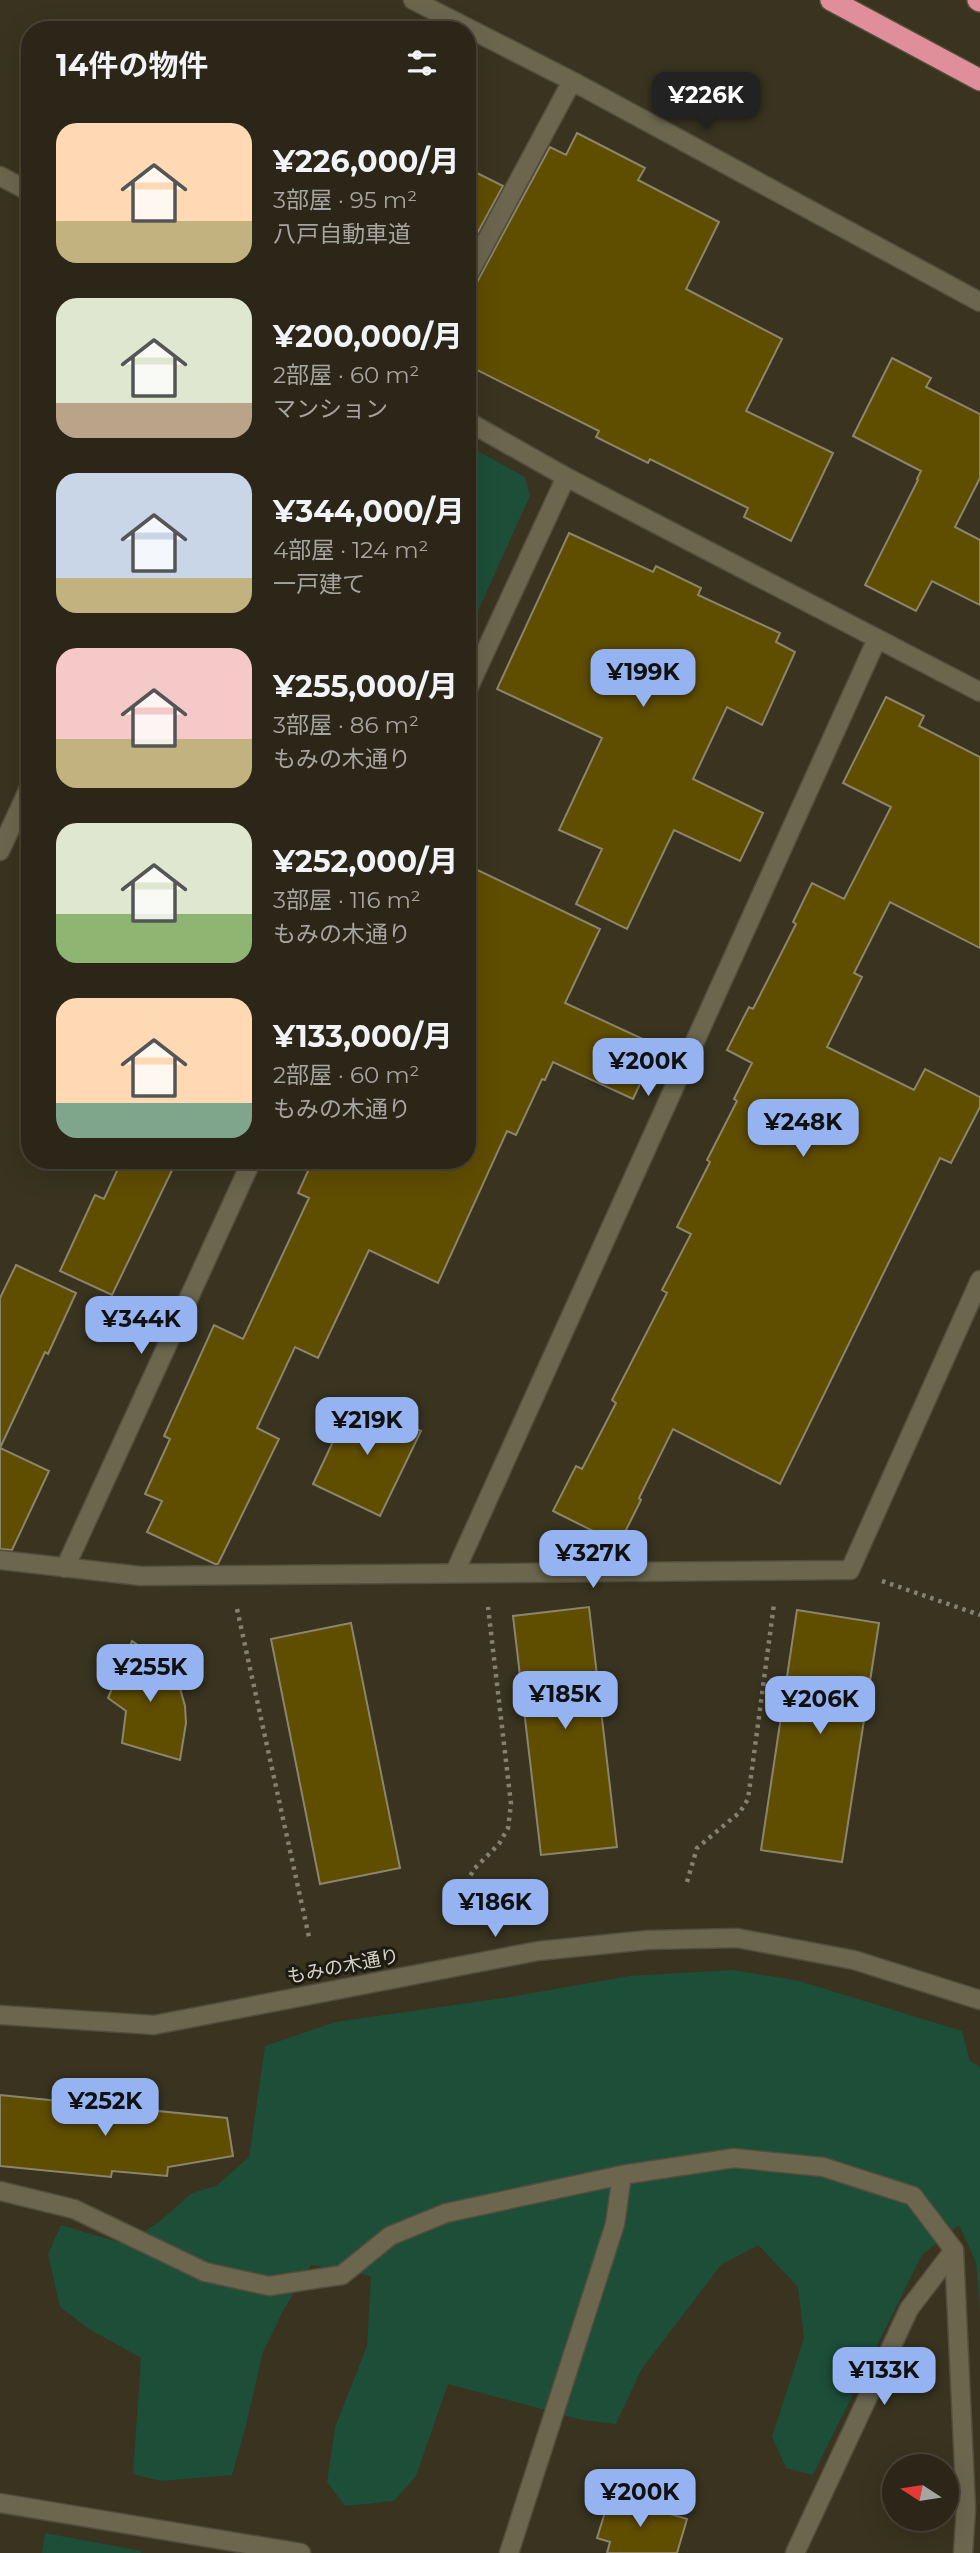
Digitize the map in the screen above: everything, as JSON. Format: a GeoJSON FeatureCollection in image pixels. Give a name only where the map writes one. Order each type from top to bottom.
{"type":"FeatureCollection","features":[{"type":"Feature","properties":{"kind":"highway"},"geometry":{"type":"LineString","coordinates":[[831,0],[980,80]]}},
{"type":"Feature","properties":{"kind":"street"},"geometry":{"type":"LineString","coordinates":[[413,0],[454,21]]}},
{"type":"Feature","properties":{"kind":"street"},"geometry":{"type":"LineString","coordinates":[[476,32],[572,81],[980,302]]}},
{"type":"Feature","properties":{"kind":"street"},"geometry":{"type":"LineString","coordinates":[[476,260],[572,81]]}},
{"type":"Feature","properties":{"kind":"street"},"geometry":{"type":"LineString","coordinates":[[0,176],[21,187]]}},
{"type":"Feature","properties":{"kind":"street"},"geometry":{"type":"LineString","coordinates":[[476,426],[566,477],[980,692]]}},
{"type":"Feature","properties":{"kind":"street"},"geometry":{"type":"LineString","coordinates":[[476,672],[566,477]]}},
{"type":"Feature","properties":{"kind":"street"},"geometry":{"type":"LineString","coordinates":[[455,1572],[877,639]]}},
{"type":"Feature","properties":{"kind":"street"},"geometry":{"type":"LineString","coordinates":[[0,851],[21,806]]}},
{"type":"Feature","properties":{"kind":"street"},"geometry":{"type":"LineString","coordinates":[[65,1569],[248,1169]]}},
{"type":"Feature","properties":{"kind":"street"},"geometry":{"type":"LineString","coordinates":[[0,1560],[141,1576],[850,1570],[980,1280]]}},
{"type":"Feature","properties":{"kind":"street","name":"もみの木通り"},"geometry":{"type":"LineString","coordinates":[[0,2015],[154,2025],[538,1951],[648,1940],[737,1938],[854,1960],[980,2000]]}},
{"type":"Feature","properties":{"kind":"street"},"geometry":{"type":"LineString","coordinates":[[0,2191],[74,2209],[205,2272],[270,2286],[342,2275],[390,2236],[446,2213],[622,2175],[734,2158],[823,2167],[913,2196],[954,2250],[966,2509],[963,2553]]}},
{"type":"Feature","properties":{"kind":"street"},"geometry":{"type":"LineString","coordinates":[[509,2553],[615,2224],[622,2175]]}},
{"type":"Feature","properties":{"kind":"street"},"geometry":{"type":"LineString","coordinates":[[794,2553],[909,2309],[954,2250]]}},
{"type":"Feature","properties":{"kind":"street"},"geometry":{"type":"LineString","coordinates":[[0,2503],[301,2553]]}},
{"type":"Feature","properties":{"kind":"path"},"geometry":{"type":"LineString","coordinates":[[687,1882],[697,1848],[740,1812],[748,1800],[779,1570]]}},
{"type":"Feature","properties":{"kind":"path"},"geometry":{"type":"LineString","coordinates":[[850,1570],[980,1615]]}},
{"type":"Feature","properties":{"kind":"path"},"geometry":{"type":"LineString","coordinates":[[464,1908],[465,1886],[474,1868],[499,1844],[508,1828],[511,1804],[484,1572]]}},
{"type":"Feature","properties":{"kind":"path"},"geometry":{"type":"LineString","coordinates":[[230,1575],[309,1937]]}},
{"type":"Feature","properties":{"kind":"green space"},"geometry":{"type":"Polygon","coordinates":[[[476,450],[525,477],[530,496],[476,615],[476,450]]]}},
{"type":"Feature","properties":{"kind":"green space"},"geometry":{"type":"Polygon","coordinates":[[[732,1970],[796,1980],[962,2031],[970,2061],[980,2067],[980,2311],[976,2262],[959,2225],[922,2255],[813,2475],[786,2468],[772,2437],[804,2338],[798,2287],[758,2245],[721,2265],[641,2370],[616,2424],[582,2420],[448,2384],[416,2476],[394,2501],[345,2506],[327,2482],[335,2427],[367,2346],[371,2276],[311,2265],[284,2309],[263,2352],[232,2475],[161,2481],[133,2474],[141,2358],[89,2329],[60,2307],[48,2254],[61,2225],[125,2244],[159,2222],[192,2193],[216,2186],[249,2157],[265,2046],[335,2022],[510,1997],[629,1976],[732,1970]]]}},
{"type":"Feature","properties":{"kind":"green space"},"geometry":{"type":"Polygon","coordinates":[[[45,2533],[142,2551],[42,2553],[45,2533]]]}},
{"type":"Feature","properties":{"kind":"building"},"geometry":{"type":"Polygon","coordinates":[[[577,133],[645,168],[638,180],[719,222],[686,289],[782,339],[746,411],[833,453],[791,541],[744,517],[748,508],[650,459],[648,463],[596,437],[599,431],[476,370],[476,283],[550,147],[566,155],[577,133]]]}},
{"type":"Feature","properties":{"kind":"building"},"geometry":{"type":"Polygon","coordinates":[[[476,172],[503,186],[476,236],[476,172]]]}},
{"type":"Feature","properties":{"kind":"building"},"geometry":{"type":"Polygon","coordinates":[[[892,358],[931,378],[926,387],[980,414],[980,478],[955,527],[980,540],[980,605],[932,581],[916,611],[865,585],[921,471],[853,436],[892,358]]]}},
{"type":"Feature","properties":{"kind":"building"},"geometry":{"type":"Polygon","coordinates":[[[569,533],[653,572],[656,566],[701,588],[698,595],[780,633],[776,642],[795,652],[762,725],[727,707],[693,779],[763,813],[740,861],[674,830],[627,929],[576,904],[602,849],[559,830],[602,738],[497,689],[569,533]]]}},
{"type":"Feature","properties":{"kind":"building"},"geometry":{"type":"Polygon","coordinates":[[[886,697],[924,716],[919,726],[980,757],[980,948],[890,902],[854,973],[862,977],[827,1047],[914,1090],[925,1069],[980,1097],[980,1107],[951,1163],[940,1158],[780,1484],[673,1429],[619,1544],[553,1511],[576,1466],[582,1469],[616,1403],[612,1400],[667,1293],[662,1290],[691,1234],[677,1227],[710,1162],[707,1160],[737,1101],[734,1099],[752,1063],[727,1050],[749,1007],[753,1009],[796,924],[793,922],[812,883],[844,899],[891,807],[843,783],[886,697]]]}},
{"type":"Feature","properties":{"kind":"building"},"geometry":{"type":"Polygon","coordinates":[[[476,869],[600,929],[565,1003],[658,1046],[633,1099],[553,1062],[545,1080],[542,1079],[516,1135],[507,1131],[438,1283],[369,1250],[318,1358],[295,1347],[257,1428],[279,1439],[218,1564],[215,1564],[147,1532],[162,1501],[145,1494],[170,1439],[164,1436],[214,1325],[243,1339],[309,1198],[298,1193],[309,1169],[476,1169],[476,869]]]}},
{"type":"Feature","properties":{"kind":"building"},"geometry":{"type":"Polygon","coordinates":[[[118,1169],[173,1169],[112,1295],[60,1271],[95,1195],[104,1199],[118,1169]]]}},
{"type":"Feature","properties":{"kind":"building"},"geometry":{"type":"Polygon","coordinates":[[[16,1265],[76,1293],[0,1448],[0,1298],[16,1265]]]}},
{"type":"Feature","properties":{"kind":"building"},"geometry":{"type":"Polygon","coordinates":[[[353,1399],[421,1431],[380,1516],[313,1484],[353,1399]]]}},
{"type":"Feature","properties":{"kind":"building"},"geometry":{"type":"Polygon","coordinates":[[[0,1448],[49,1471],[12,1550],[0,1549],[0,1448]]]}},
{"type":"Feature","properties":{"kind":"building"},"geometry":{"type":"Polygon","coordinates":[[[589,1607],[617,1847],[541,1855],[513,1616],[589,1607]]]}},
{"type":"Feature","properties":{"kind":"building"},"geometry":{"type":"Polygon","coordinates":[[[797,1610],[879,1623],[842,1862],[761,1850],[797,1610]]]}},
{"type":"Feature","properties":{"kind":"building"},"geometry":{"type":"Polygon","coordinates":[[[351,1623],[400,1868],[320,1884],[271,1639],[351,1623]]]}},
{"type":"Feature","properties":{"kind":"building"},"geometry":{"type":"Polygon","coordinates":[[[132,1641],[170,1666],[168,1670],[179,1685],[186,1723],[180,1760],[122,1743],[126,1711],[108,1698],[132,1641]]]}},
{"type":"Feature","properties":{"kind":"building"},"geometry":{"type":"Polygon","coordinates":[[[0,2095],[227,2118],[233,2156],[168,2167],[167,2176],[112,2171],[111,2177],[0,2166],[0,2095]]]}},
{"type":"Feature","properties":{"kind":"building"},"geometry":{"type":"Polygon","coordinates":[[[610,2496],[687,2519],[677,2553],[607,2553],[610,2542],[597,2538],[610,2496]]]}}]}
